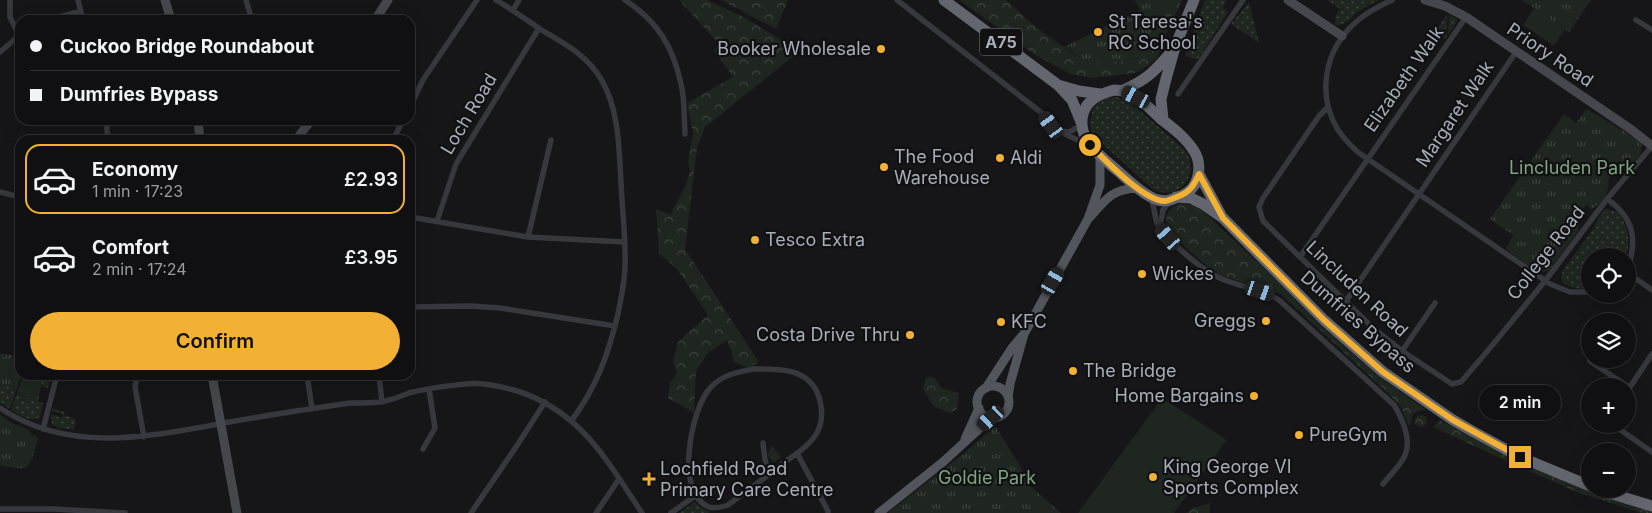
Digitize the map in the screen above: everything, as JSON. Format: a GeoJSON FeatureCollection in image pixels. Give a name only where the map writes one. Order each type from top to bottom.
{"type":"FeatureCollection","features":[{"type":"Feature","properties":{"kind":"highway","name":"A75"},"geometry":{"type":"LineString","coordinates":[[944,0],[1058,85],[1072,100],[1084,135],[1100,156],[1150,197],[1165,202],[1174,198]]}},
{"type":"Feature","properties":{"kind":"highway"},"geometry":{"type":"LineString","coordinates":[[1163,120],[1161,99],[1175,47],[1194,0]]}},
{"type":"Feature","properties":{"kind":"highway"},"geometry":{"type":"LineString","coordinates":[[1123,90],[1140,83],[1156,70],[1175,47]]}},
{"type":"Feature","properties":{"kind":"highway","name":"A75"},"geometry":{"type":"LineString","coordinates":[[1058,85],[1100,94],[1114,90],[1123,90],[1136,97],[1183,138],[1195,152],[1199,174]]}},
{"type":"Feature","properties":{"kind":"highway"},"geometry":{"type":"LineString","coordinates":[[1081,123],[1084,109],[1100,94]]}},
{"type":"Feature","properties":{"kind":"highway"},"geometry":{"type":"LineString","coordinates":[[1174,198],[1187,193],[1194,185],[1199,174]]}},
{"type":"Feature","properties":{"kind":"highway","name":"Dumfries Bypass"},"geometry":{"type":"LineString","coordinates":[[1199,174],[1223,218]]}},
{"type":"Feature","properties":{"kind":"highway","name":"Dumfries Bypass"},"geometry":{"type":"LineString","coordinates":[[1174,198],[1191,198],[1223,218],[1324,320],[1383,372],[1472,431],[1520,457],[1581,482]]}},
{"type":"Feature","properties":{"kind":"highway"},"geometry":{"type":"LineString","coordinates":[[1626,498],[1652,506]]}},
{"type":"Feature","properties":{"kind":"main road"},"geometry":{"type":"LineString","coordinates":[[962,443],[979,408],[979,397],[1012,348],[1024,334],[1088,219],[1100,185],[1100,156]]}},
{"type":"Feature","properties":{"kind":"main road"},"geometry":{"type":"LineString","coordinates":[[1088,219],[1116,192],[1138,188]]}},
{"type":"Feature","properties":{"kind":"main road"},"geometry":{"type":"LineString","coordinates":[[879,513],[943,462],[991,418],[1000,416],[1006,411],[1010,384],[1024,334]]}},
{"type":"Feature","properties":{"kind":"main road"},"geometry":{"type":"LineString","coordinates":[[986,388],[991,386],[1002,389],[1008,397]]}},
{"type":"Feature","properties":{"kind":"main road"},"geometry":{"type":"LineString","coordinates":[[979,408],[984,415],[991,418]]}},
{"type":"Feature","properties":{"kind":"street"},"geometry":{"type":"LineString","coordinates":[[10,0],[10,17],[15,26]]}},
{"type":"Feature","properties":{"kind":"street"},"geometry":{"type":"LineString","coordinates":[[78,0],[82,15]]}},
{"type":"Feature","properties":{"kind":"street"},"geometry":{"type":"LineString","coordinates":[[165,0],[170,15]]}},
{"type":"Feature","properties":{"kind":"street"},"geometry":{"type":"LineString","coordinates":[[246,0],[250,15]]}},
{"type":"Feature","properties":{"kind":"street"},"geometry":{"type":"LineString","coordinates":[[378,15],[388,0]]}},
{"type":"Feature","properties":{"kind":"street"},"geometry":{"type":"LineString","coordinates":[[415,97],[423,80],[477,0]]}},
{"type":"Feature","properties":{"kind":"street"},"geometry":{"type":"LineString","coordinates":[[496,0],[576,51],[590,63],[609,92],[615,120],[619,148],[625,266],[624,283],[615,326],[596,383],[572,420]]}},
{"type":"Feature","properties":{"kind":"street"},"geometry":{"type":"LineString","coordinates":[[513,10],[519,0]]}},
{"type":"Feature","properties":{"kind":"street"},"geometry":{"type":"LineString","coordinates":[[625,0],[653,22],[666,42],[681,85],[686,134]]}},
{"type":"Feature","properties":{"kind":"street"},"geometry":{"type":"LineString","coordinates":[[897,0],[1043,114],[1058,131],[1090,145]]}},
{"type":"Feature","properties":{"kind":"street"},"geometry":{"type":"LineString","coordinates":[[1178,94],[1243,0]]}},
{"type":"Feature","properties":{"kind":"street"},"geometry":{"type":"LineString","coordinates":[[1288,0],[1342,36]]}},
{"type":"Feature","properties":{"kind":"street"},"geometry":{"type":"LineString","coordinates":[[1392,0],[1365,15],[1342,36],[1333,51],[1328,67],[1326,84],[1328,107],[1335,124],[1359,153],[1545,281],[1570,292],[1581,292]]}},
{"type":"Feature","properties":{"kind":"street","name":"Priory Road"},"geometry":{"type":"LineString","coordinates":[[1426,0],[1445,6],[1466,17],[1625,125],[1652,146]]}},
{"type":"Feature","properties":{"kind":"street"},"geometry":{"type":"LineString","coordinates":[[67,15],[81,11]]}},
{"type":"Feature","properties":{"kind":"street","name":"Elizabeth Walk"},"geometry":{"type":"LineString","coordinates":[[1300,257],[1466,17]]}},
{"type":"Feature","properties":{"kind":"street"},"geometry":{"type":"LineString","coordinates":[[1636,20],[1652,30]]}},
{"type":"Feature","properties":{"kind":"street","name":"Loch Road"},"geometry":{"type":"LineString","coordinates":[[437,222],[456,164],[539,28]]}},
{"type":"Feature","properties":{"kind":"street"},"geometry":{"type":"LineString","coordinates":[[0,52],[15,39]]}},
{"type":"Feature","properties":{"kind":"street","name":"Margaret Walk"},"geometry":{"type":"LineString","coordinates":[[1346,301],[1516,52]]}},
{"type":"Feature","properties":{"kind":"street","name":"Lincluden Road"},"geometry":{"type":"LineString","coordinates":[[1328,107],[1319,116],[1263,198],[1259,207],[1262,221],[1374,328],[1402,351],[1450,383],[1458,383],[1464,379]]}},
{"type":"Feature","properties":{"kind":"street"},"geometry":{"type":"LineString","coordinates":[[1058,131],[1069,132],[1076,129],[1081,123]]}},
{"type":"Feature","properties":{"kind":"street"},"geometry":{"type":"LineString","coordinates":[[528,237],[551,140]]}},
{"type":"Feature","properties":{"kind":"street","name":"College Road"},"geometry":{"type":"LineString","coordinates":[[1464,379],[1545,281],[1607,199],[1652,146]]}},
{"type":"Feature","properties":{"kind":"street"},"geometry":{"type":"LineString","coordinates":[[0,192],[15,195]]}},
{"type":"Feature","properties":{"kind":"street"},"geometry":{"type":"LineString","coordinates":[[1150,197],[1154,206],[1156,220],[1160,227],[1182,251],[1212,275],[1280,300],[1394,405],[1403,422],[1407,449],[1405,457],[1383,484]]}},
{"type":"Feature","properties":{"kind":"street"},"geometry":{"type":"LineString","coordinates":[[1160,227],[1163,210],[1174,198]]}},
{"type":"Feature","properties":{"kind":"street"},"geometry":{"type":"LineString","coordinates":[[1607,199],[1618,206],[1626,216],[1631,228],[1632,248]]}},
{"type":"Feature","properties":{"kind":"street"},"geometry":{"type":"LineString","coordinates":[[415,218],[528,237],[624,242]]}},
{"type":"Feature","properties":{"kind":"street"},"geometry":{"type":"LineString","coordinates":[[1636,279],[1652,290]]}},
{"type":"Feature","properties":{"kind":"street"},"geometry":{"type":"LineString","coordinates":[[1402,351],[1435,303]]}},
{"type":"Feature","properties":{"kind":"street"},"geometry":{"type":"LineString","coordinates":[[415,306],[500,308],[615,326]]}},
{"type":"Feature","properties":{"kind":"street"},"geometry":{"type":"LineString","coordinates":[[1635,378],[1652,354]]}},
{"type":"Feature","properties":{"kind":"street"},"geometry":{"type":"LineString","coordinates":[[1601,368],[1614,378]]}},
{"type":"Feature","properties":{"kind":"street"},"geometry":{"type":"LineString","coordinates":[[753,369],[791,370],[812,383],[821,405],[822,416],[815,437],[771,474],[728,505],[717,508],[708,506],[695,496],[688,471],[698,406],[711,387],[724,377],[753,369]]}},
{"type":"Feature","properties":{"kind":"street"},"geometry":{"type":"LineString","coordinates":[[43,429],[56,380]]}},
{"type":"Feature","properties":{"kind":"street"},"geometry":{"type":"LineString","coordinates":[[137,380],[144,437]]}},
{"type":"Feature","properties":{"kind":"street"},"geometry":{"type":"LineString","coordinates":[[213,380],[237,513]]}},
{"type":"Feature","properties":{"kind":"street"},"geometry":{"type":"LineString","coordinates":[[307,380],[312,408]]}},
{"type":"Feature","properties":{"kind":"street"},"geometry":{"type":"LineString","coordinates":[[380,380],[382,402]]}},
{"type":"Feature","properties":{"kind":"street"},"geometry":{"type":"LineString","coordinates":[[0,408],[16,419],[43,429],[75,436],[102,439],[144,437],[312,408],[350,403],[382,402],[410,393],[466,384],[504,387],[531,395],[557,409],[572,420],[600,450],[642,513]]}},
{"type":"Feature","properties":{"kind":"street"},"geometry":{"type":"LineString","coordinates":[[423,449],[435,428],[429,389]]}},
{"type":"Feature","properties":{"kind":"street"},"geometry":{"type":"LineString","coordinates":[[471,513],[545,402]]}},
{"type":"Feature","properties":{"kind":"street"},"geometry":{"type":"LineString","coordinates":[[1625,433],[1652,452]]}},
{"type":"Feature","properties":{"kind":"street"},"geometry":{"type":"LineString","coordinates":[[764,443],[765,460],[771,474]]}},
{"type":"Feature","properties":{"kind":"street"},"geometry":{"type":"LineString","coordinates":[[797,453],[828,513]]}},
{"type":"Feature","properties":{"kind":"street"},"geometry":{"type":"LineString","coordinates":[[596,513],[619,479]]}},
{"type":"Feature","properties":{"kind":"street"},"geometry":{"type":"LineString","coordinates":[[671,513],[695,496]]}},
{"type":"Feature","properties":{"kind":"street"},"geometry":{"type":"LineString","coordinates":[[0,508],[125,513]]}},
{"type":"Feature","properties":{"kind":"green space"},"geometry":{"type":"Polygon","coordinates":[[[679,0],[707,0],[744,17],[798,50],[796,54],[705,127],[697,148],[685,249],[759,362],[748,368],[734,362],[727,340],[708,353],[696,371],[694,413],[668,398],[670,383],[677,373],[673,361],[678,342],[708,315],[677,269],[659,253],[656,209],[670,215],[686,185],[690,171],[688,161],[693,133],[687,103],[733,77],[714,50],[720,45],[679,0]]]}},
{"type":"Feature","properties":{"kind":"green space"},"geometry":{"type":"Polygon","coordinates":[[[721,0],[788,0],[776,29],[721,0]]]}},
{"type":"Feature","properties":{"kind":"green space"},"geometry":{"type":"Polygon","coordinates":[[[959,0],[1006,0],[1033,25],[1069,51],[1090,63],[1107,63],[1136,58],[1170,0],[1182,0],[1160,48],[1158,57],[1148,66],[1135,73],[1092,78],[1071,74],[1037,56],[959,0]]]}},
{"type":"Feature","properties":{"kind":"green space"},"geometry":{"type":"Polygon","coordinates":[[[1135,0],[1170,0],[1136,58],[1107,63],[1090,63],[1064,47],[1140,10],[1135,0]]]}},
{"type":"Feature","properties":{"kind":"green space"},"geometry":{"type":"Polygon","coordinates":[[[1205,0],[1227,0],[1223,7],[1228,12],[1199,58],[1193,59],[1185,55],[1205,0]]]}},
{"type":"Feature","properties":{"kind":"green space"},"geometry":{"type":"Polygon","coordinates":[[[1327,0],[1379,0],[1359,11],[1345,23],[1337,26],[1334,24],[1337,19],[1335,17],[1340,9],[1327,0]]]}},
{"type":"Feature","properties":{"kind":"green space"},"geometry":{"type":"Polygon","coordinates":[[[1519,0],[1591,0],[1569,32],[1524,1],[1519,0]]]}},
{"type":"Feature","properties":{"kind":"green space"},"geometry":{"type":"Polygon","coordinates":[[[1249,2],[1259,43],[1231,24],[1249,2]]]}},
{"type":"Feature","properties":{"kind":"green space"},"geometry":{"type":"Polygon","coordinates":[[[1534,8],[1565,29],[1554,46],[1523,25],[1534,8]]]}},
{"type":"Feature","properties":{"kind":"green space"},"geometry":{"type":"Polygon","coordinates":[[[1447,14],[1447,37],[1445,39],[1435,32],[1447,14]]]}},
{"type":"Feature","properties":{"kind":"green space"},"geometry":{"type":"Polygon","coordinates":[[[1449,15],[1457,19],[1457,21],[1448,36],[1449,15]]]}},
{"type":"Feature","properties":{"kind":"green space"},"geometry":{"type":"Polygon","coordinates":[[[1116,97],[1129,101],[1187,152],[1191,170],[1184,185],[1177,190],[1161,192],[1152,189],[1092,134],[1090,122],[1093,109],[1099,102],[1116,97]]]}},
{"type":"Feature","properties":{"kind":"green space","name":"Lincluden Park"},"geometry":{"type":"Polygon","coordinates":[[[1587,109],[1640,141],[1642,149],[1638,158],[1630,166],[1621,168],[1608,179],[1607,193],[1602,201],[1591,209],[1587,204],[1575,219],[1579,225],[1578,231],[1550,269],[1544,272],[1536,271],[1506,249],[1513,235],[1490,219],[1564,114],[1576,123],[1587,109]]]}},
{"type":"Feature","properties":{"kind":"green space"},"geometry":{"type":"Polygon","coordinates":[[[1181,203],[1192,205],[1202,210],[1271,275],[1322,327],[1382,379],[1426,410],[1414,413],[1409,426],[1401,407],[1388,393],[1281,294],[1220,275],[1207,266],[1184,246],[1166,225],[1169,211],[1181,203]]]}},
{"type":"Feature","properties":{"kind":"green space"},"geometry":{"type":"Polygon","coordinates":[[[1606,209],[1618,212],[1628,233],[1628,248],[1581,248],[1581,289],[1574,288],[1562,281],[1563,270],[1594,228],[1600,215],[1606,209]]]}},
{"type":"Feature","properties":{"kind":"green space"},"geometry":{"type":"Polygon","coordinates":[[[0,353],[14,356],[15,380],[19,380],[10,409],[0,402],[0,353]]]}},
{"type":"Feature","properties":{"kind":"green space"},"geometry":{"type":"Polygon","coordinates":[[[8,354],[14,356],[15,380],[19,380],[16,389],[0,383],[0,359],[8,354]]]}},
{"type":"Feature","properties":{"kind":"green space"},"geometry":{"type":"Polygon","coordinates":[[[934,377],[941,388],[959,393],[957,409],[950,413],[933,406],[923,388],[926,378],[934,377]]]}},
{"type":"Feature","properties":{"kind":"green space"},"geometry":{"type":"Polygon","coordinates":[[[21,380],[42,380],[36,399],[23,397],[24,395],[17,393],[21,380]]]}},
{"type":"Feature","properties":{"kind":"green space"},"geometry":{"type":"Polygon","coordinates":[[[42,380],[50,380],[48,388],[41,386],[38,401],[43,403],[40,417],[29,419],[11,410],[17,393],[24,395],[24,397],[36,399],[42,380]]]}},
{"type":"Feature","properties":{"kind":"green space","name":"King George VI Sports Complex"},"geometry":{"type":"Polygon","coordinates":[[[1162,398],[1227,440],[1174,513],[1078,513],[1162,398]]]}},
{"type":"Feature","properties":{"kind":"green space"},"geometry":{"type":"Polygon","coordinates":[[[52,408],[76,419],[74,430],[57,427],[52,423],[51,414],[62,418],[63,414],[52,411],[52,408]]]}},
{"type":"Feature","properties":{"kind":"green space"},"geometry":{"type":"Polygon","coordinates":[[[0,415],[12,423],[28,429],[38,439],[33,456],[28,466],[24,468],[0,465],[0,415]]]}},
{"type":"Feature","properties":{"kind":"green space"},"geometry":{"type":"Polygon","coordinates":[[[1423,415],[1426,416],[1426,426],[1419,427],[1416,426],[1415,419],[1416,416],[1423,415]]]}},
{"type":"Feature","properties":{"kind":"green space"},"geometry":{"type":"Polygon","coordinates":[[[1440,420],[1502,453],[1581,482],[1581,494],[1498,457],[1433,427],[1440,420]]]}},
{"type":"Feature","properties":{"kind":"green space","name":"Goldie Park"},"geometry":{"type":"Polygon","coordinates":[[[995,426],[1019,464],[1029,485],[1061,513],[888,513],[964,453],[995,426]]]}},
{"type":"Feature","properties":{"kind":"green space"},"geometry":{"type":"Polygon","coordinates":[[[772,446],[781,457],[774,462],[768,455],[772,446]]]}},
{"type":"Feature","properties":{"kind":"green space"},"geometry":{"type":"Polygon","coordinates":[[[1595,498],[1623,498],[1652,509],[1652,513],[1642,513],[1595,498]]]}},
{"type":"Feature","properties":{"kind":"green space"},"geometry":{"type":"Polygon","coordinates":[[[695,502],[709,513],[679,513],[695,502]]]}},
{"type":"Feature","properties":{"kind":"green space"},"geometry":{"type":"Polygon","coordinates":[[[1210,503],[1210,513],[1186,513],[1194,508],[1210,503]]]}},
{"type":"Feature","properties":{"kind":"place","name":"St Teresa's RC School"},"geometry":{"type":"Point","coordinates":[1098,32]}},
{"type":"Feature","properties":{"kind":"place","name":"Booker Wholesale"},"geometry":{"type":"Point","coordinates":[881,49]}},
{"type":"Feature","properties":{"kind":"place","name":"Aldi"},"geometry":{"type":"Point","coordinates":[1000,158]}},
{"type":"Feature","properties":{"kind":"place","name":"The Food Warehouse"},"geometry":{"type":"Point","coordinates":[884,167]}},
{"type":"Feature","properties":{"kind":"place","name":"Tesco Extra"},"geometry":{"type":"Point","coordinates":[755,240]}},
{"type":"Feature","properties":{"kind":"place","name":"Wickes"},"geometry":{"type":"Point","coordinates":[1142,274]}},
{"type":"Feature","properties":{"kind":"place","name":"Greggs"},"geometry":{"type":"Point","coordinates":[1266,321]}},
{"type":"Feature","properties":{"kind":"place","name":"KFC"},"geometry":{"type":"Point","coordinates":[1001,322]}},
{"type":"Feature","properties":{"kind":"place","name":"Costa Drive Thru"},"geometry":{"type":"Point","coordinates":[910,335]}},
{"type":"Feature","properties":{"kind":"place","name":"The Bridge"},"geometry":{"type":"Point","coordinates":[1073,371]}},
{"type":"Feature","properties":{"kind":"place","name":"Home Bargains"},"geometry":{"type":"Point","coordinates":[1254,396]}},
{"type":"Feature","properties":{"kind":"place","name":"PureGym"},"geometry":{"type":"Point","coordinates":[1299,435]}},
{"type":"Feature","properties":{"kind":"place","name":"King George VI Sports Complex"},"geometry":{"type":"Point","coordinates":[1153,477]}},
{"type":"Feature","properties":{"kind":"place","name":"Lochfield Road Primary Care Centre"},"geometry":{"type":"Point","coordinates":[649,479]}},
{"type":"Feature","properties":{"kind":"route"},"geometry":{"type":"LineString","coordinates":[[1090,145],[1100,156],[1138,188],[1150,197],[1165,202],[1187,193],[1194,185],[1199,174],[1223,218],[1324,320],[1383,372],[1453,420],[1520,457]]}}]}
